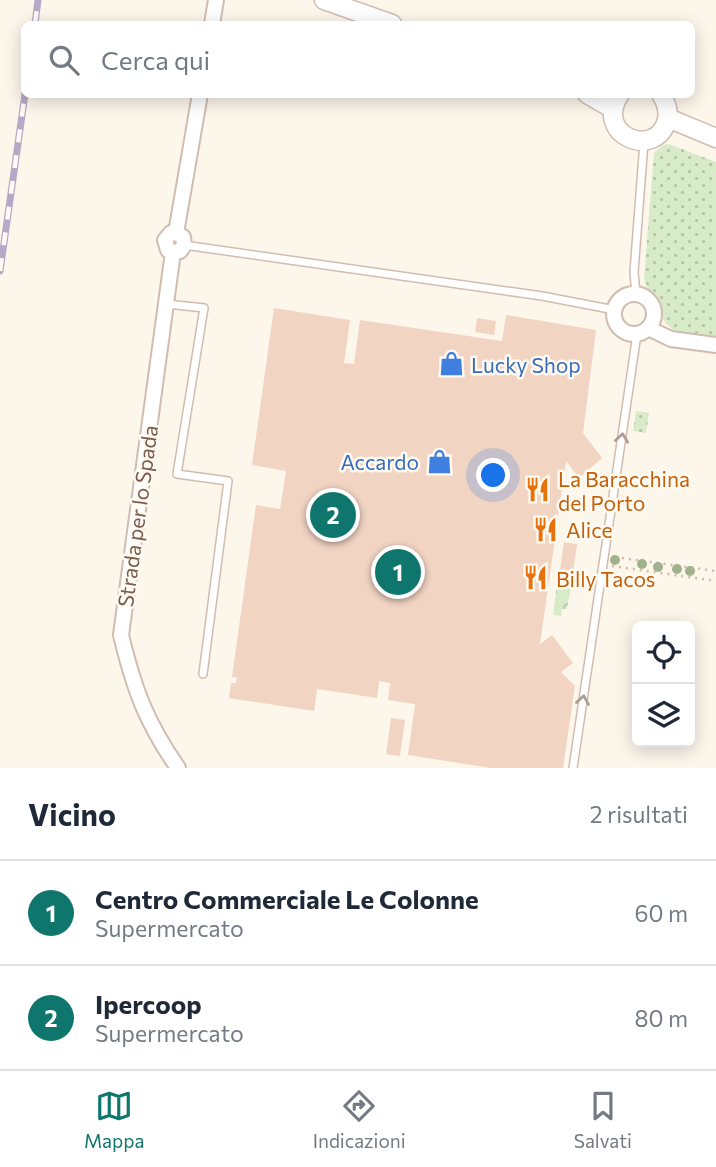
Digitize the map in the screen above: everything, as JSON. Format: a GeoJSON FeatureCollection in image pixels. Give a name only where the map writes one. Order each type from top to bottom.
{"type":"FeatureCollection","features":[{"type":"Feature","properties":{"kind":"street"},"geometry":{"type":"LineString","coordinates":[[212,21],[216,0]]}},
{"type":"Feature","properties":{"kind":"street"},"geometry":{"type":"LineString","coordinates":[[324,0],[384,21]]}},
{"type":"Feature","properties":{"kind":"street","name":"Strada per lo Spada"},"geometry":{"type":"LineString","coordinates":[[178,768],[153,731],[134,685],[121,635],[166,304],[199,98]]}},
{"type":"Feature","properties":{"kind":"street"},"geometry":{"type":"LineString","coordinates":[[617,102],[615,126],[627,138],[643,141],[660,134],[668,118],[663,98]]}},
{"type":"Feature","properties":{"kind":"street"},"geometry":{"type":"LineString","coordinates":[[668,118],[716,138]]}},
{"type":"Feature","properties":{"kind":"street"},"geometry":{"type":"LineString","coordinates":[[643,331],[654,317],[654,310],[648,299],[636,294],[625,296],[614,316],[620,328],[631,334],[643,331],[670,339],[716,345]]}},
{"type":"Feature","properties":{"kind":"lane"},"geometry":{"type":"LineString","coordinates":[[636,294],[634,272],[643,141]]}},
{"type":"Feature","properties":{"kind":"lane"},"geometry":{"type":"LineString","coordinates":[[178,243],[542,296],[615,310]]}},
{"type":"Feature","properties":{"kind":"lane"},"geometry":{"type":"LineString","coordinates":[[166,304],[204,308],[177,474],[228,481],[203,674]]}},
{"type":"Feature","properties":{"kind":"lane"},"geometry":{"type":"LineString","coordinates":[[572,768],[604,555],[643,331]]}},
{"type":"Feature","properties":{"kind":"path"},"geometry":{"type":"LineString","coordinates":[[604,555],[716,571]]}},
{"type":"Feature","properties":{"kind":"path"},"geometry":{"type":"LineString","coordinates":[[603,565],[716,581]]}},
{"type":"Feature","properties":{"kind":"green space"},"geometry":{"type":"Polygon","coordinates":[[[669,144],[716,162],[716,337],[685,334],[671,328],[656,308],[644,278],[654,153],[663,145],[669,144]]]}},
{"type":"Feature","properties":{"kind":"green space"},"geometry":{"type":"Polygon","coordinates":[[[636,411],[649,413],[646,433],[633,431],[636,411]]]}},
{"type":"Feature","properties":{"kind":"green space"},"geometry":{"type":"Polygon","coordinates":[[[557,585],[571,587],[567,609],[562,609],[561,616],[553,615],[557,585]]]}},
{"type":"Feature","properties":{"kind":"building"},"geometry":{"type":"Polygon","coordinates":[[[274,308],[350,320],[344,363],[354,364],[360,320],[502,341],[506,315],[596,330],[583,433],[602,458],[579,478],[566,461],[540,644],[552,635],[573,663],[561,672],[575,686],[563,768],[491,768],[408,755],[415,704],[388,700],[390,683],[379,681],[377,698],[317,689],[314,711],[229,698],[231,683],[236,683],[237,678],[232,677],[256,505],[280,509],[286,471],[252,465],[274,308]]]}},
{"type":"Feature","properties":{"kind":"building"},"geometry":{"type":"Polygon","coordinates":[[[477,318],[496,321],[494,335],[475,332],[477,318]]]}},
{"type":"Feature","properties":{"kind":"building"},"geometry":{"type":"Polygon","coordinates":[[[564,542],[577,544],[573,572],[560,570],[564,542]]]}},
{"type":"Feature","properties":{"kind":"building"},"geometry":{"type":"Polygon","coordinates":[[[391,718],[405,720],[400,756],[386,754],[391,718]]]}},
{"type":"Feature","properties":{"kind":"railway"},"geometry":{"type":"LineString","coordinates":[[35,21],[38,0]]}},
{"type":"Feature","properties":{"kind":"railway"},"geometry":{"type":"LineString","coordinates":[[0,271],[24,98]]}},
{"type":"Feature","properties":{"kind":"place","name":"Lucky Shop"},"geometry":{"type":"Point","coordinates":[451,364]}},
{"type":"Feature","properties":{"kind":"place","name":"Accardo"},"geometry":{"type":"Point","coordinates":[439,461]}},
{"type":"Feature","properties":{"kind":"place","name":"La Baracchina del Porto"},"geometry":{"type":"Point","coordinates":[538,490]}},
{"type":"Feature","properties":{"kind":"place","name":"Ipercoop"},"geometry":{"type":"Point","coordinates":[333,515]}},
{"type":"Feature","properties":{"kind":"place","name":"Alice"},"geometry":{"type":"Point","coordinates":[546,529]}},
{"type":"Feature","properties":{"kind":"place","name":"Centro Commerciale Le Colonne"},"geometry":{"type":"Point","coordinates":[398,572]}},
{"type":"Feature","properties":{"kind":"place","name":"Billy Tacos"},"geometry":{"type":"Point","coordinates":[536,578]}}]}
